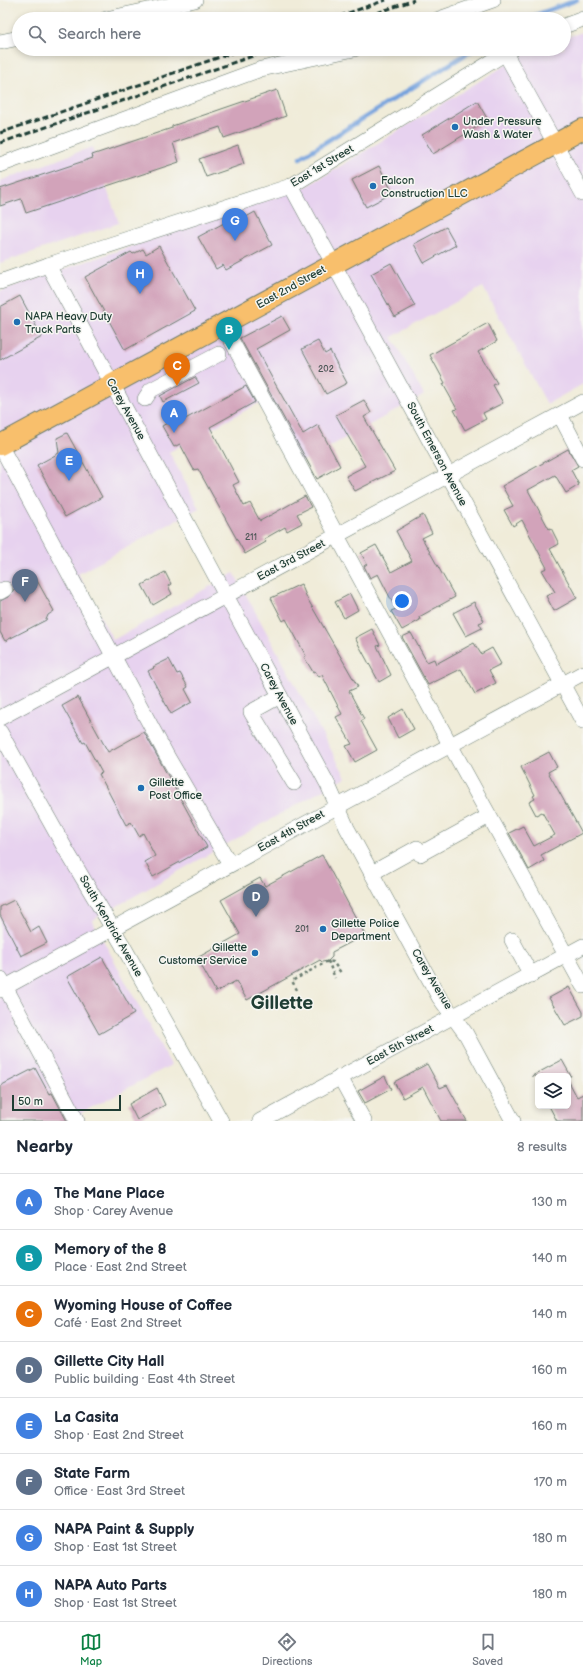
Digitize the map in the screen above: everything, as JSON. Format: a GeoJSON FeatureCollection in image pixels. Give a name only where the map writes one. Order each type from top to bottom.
{"type":"FeatureCollection","features":[{"type":"Feature","properties":{"kind":"main road","name":"East 2nd Street"},"geometry":{"type":"LineString","coordinates":[[0,445],[583,130]]}},
{"type":"Feature","properties":{"kind":"street"},"geometry":{"type":"LineString","coordinates":[[138,12],[194,0]]}},
{"type":"Feature","properties":{"kind":"street"},"geometry":{"type":"LineString","coordinates":[[459,12],[493,0]]}},
{"type":"Feature","properties":{"kind":"street"},"geometry":{"type":"LineString","coordinates":[[571,23],[583,19]]}},
{"type":"Feature","properties":{"kind":"street"},"geometry":{"type":"LineString","coordinates":[[0,42],[12,39]]}},
{"type":"Feature","properties":{"kind":"street"},"geometry":{"type":"LineString","coordinates":[[0,165],[261,69],[321,56]]}},
{"type":"Feature","properties":{"kind":"street","name":"East 1st Street"},"geometry":{"type":"LineString","coordinates":[[0,282],[291,186],[501,56]]}},
{"type":"Feature","properties":{"kind":"street"},"geometry":{"type":"LineString","coordinates":[[512,56],[583,194]]}},
{"type":"Feature","properties":{"kind":"street","name":"South Emerson Avenue"},"geometry":{"type":"LineString","coordinates":[[291,186],[583,722]]}},
{"type":"Feature","properties":{"kind":"street","name":"Carey Avenue"},"geometry":{"type":"LineString","coordinates":[[48,265],[280,696],[338,806],[347,828],[439,997],[466,1034],[513,1121]]}},
{"type":"Feature","properties":{"kind":"street"},"geometry":{"type":"LineString","coordinates":[[223,325],[450,745],[583,986]]}},
{"type":"Feature","properties":{"kind":"street"},"geometry":{"type":"LineString","coordinates":[[145,399],[152,390],[219,354]]}},
{"type":"Feature","properties":{"kind":"street","name":"East 3rd Street"},"geometry":{"type":"LineString","coordinates":[[2,712],[113,657],[583,402]]}},
{"type":"Feature","properties":{"kind":"street"},"geometry":{"type":"LineString","coordinates":[[560,415],[583,459]]}},
{"type":"Feature","properties":{"kind":"street"},"geometry":{"type":"LineString","coordinates":[[0,445],[167,756],[230,864]]}},
{"type":"Feature","properties":{"kind":"street","name":"East 4th Street"},"geometry":{"type":"LineString","coordinates":[[2,985],[112,929],[583,674]]}},
{"type":"Feature","properties":{"kind":"street"},"geometry":{"type":"LineString","coordinates":[[280,696],[251,712],[294,783]]}},
{"type":"Feature","properties":{"kind":"street","name":"South Kendrick Avenue"},"geometry":{"type":"LineString","coordinates":[[0,732],[221,1121]]}},
{"type":"Feature","properties":{"kind":"street"},"geometry":{"type":"LineString","coordinates":[[372,873],[418,848],[420,854],[489,816]]}},
{"type":"Feature","properties":{"kind":"street"},"geometry":{"type":"LineString","coordinates":[[512,940],[531,975]]}},
{"type":"Feature","properties":{"kind":"street","name":"East 5th Street"},"geometry":{"type":"LineString","coordinates":[[260,1121],[583,946]]}},
{"type":"Feature","properties":{"kind":"street"},"geometry":{"type":"LineString","coordinates":[[2,985],[77,1121]]}},
{"type":"Feature","properties":{"kind":"street"},"geometry":{"type":"LineString","coordinates":[[340,1078],[364,1121]]}},
{"type":"Feature","properties":{"kind":"path"},"geometry":{"type":"LineString","coordinates":[[297,990],[292,981],[328,961],[333,962],[342,974]]}},
{"type":"Feature","properties":{"kind":"path"},"geometry":{"type":"LineString","coordinates":[[328,961],[335,978]]}},
{"type":"Feature","properties":{"kind":"path"},"geometry":{"type":"LineString","coordinates":[[257,994],[264,1008]]}},
{"type":"Feature","properties":{"kind":"shaded area"},"geometry":{"type":"Polygon","coordinates":[[[583,32],[583,384],[547,404],[483,287],[392,337],[424,395],[294,466],[259,403],[169,452],[199,508],[78,574],[113,640],[234,573],[346,777],[92,920],[171,1065],[81,1113],[85,1121],[0,1121],[0,291],[308,186],[521,56],[571,56],[571,36],[583,32]]]}},
{"type":"Feature","properties":{"kind":"shaded area"},"geometry":{"type":"Polygon","coordinates":[[[92,147],[119,223],[0,263],[0,181],[92,147]]]}},
{"type":"Feature","properties":{"kind":"building"},"geometry":{"type":"Polygon","coordinates":[[[277,90],[286,116],[224,138],[220,127],[173,143],[179,162],[26,213],[21,199],[0,206],[0,189],[93,158],[92,155],[277,90]]]}},
{"type":"Feature","properties":{"kind":"building","name":"Under Pressure Wash & Water"},"geometry":{"type":"Polygon","coordinates":[[[477,101],[488,120],[433,154],[422,135],[477,101]]]}},
{"type":"Feature","properties":{"kind":"building"},"geometry":{"type":"Polygon","coordinates":[[[238,145],[244,164],[206,177],[199,159],[238,145]]]}},
{"type":"Feature","properties":{"kind":"building","name":"Falcon Construction LLC"},"geometry":{"type":"Polygon","coordinates":[[[379,166],[393,193],[366,207],[352,180],[379,166]]]}},
{"type":"Feature","properties":{"kind":"building"},"geometry":{"type":"Polygon","coordinates":[[[255,212],[272,245],[226,270],[223,265],[216,269],[198,237],[224,223],[227,228],[255,212]]]}},
{"type":"Feature","properties":{"kind":"building"},"geometry":{"type":"Polygon","coordinates":[[[446,227],[456,245],[424,263],[414,244],[446,227]]]}},
{"type":"Feature","properties":{"kind":"building"},"geometry":{"type":"Polygon","coordinates":[[[159,246],[195,311],[125,350],[85,277],[131,252],[133,254],[143,249],[146,254],[159,246]]]}},
{"type":"Feature","properties":{"kind":"building"},"geometry":{"type":"Polygon","coordinates":[[[391,263],[415,306],[395,317],[371,274],[391,263]]]}},
{"type":"Feature","properties":{"kind":"building","name":"NAPA Heavy Duty Truck Parts"},"geometry":{"type":"Polygon","coordinates":[[[20,296],[42,337],[0,360],[0,307],[20,296]]]}},
{"type":"Feature","properties":{"kind":"building"},"geometry":{"type":"Polygon","coordinates":[[[282,316],[290,330],[256,349],[303,434],[318,425],[340,466],[317,479],[240,338],[282,316]]]}},
{"type":"Feature","properties":{"kind":"building"},"geometry":{"type":"Polygon","coordinates":[[[488,323],[497,341],[478,352],[497,383],[493,385],[503,403],[483,413],[486,419],[465,430],[454,410],[457,409],[443,384],[445,383],[430,355],[488,323]]]}},
{"type":"Feature","properties":{"kind":"building"},"geometry":{"type":"Polygon","coordinates":[[[318,341],[325,354],[330,351],[347,383],[326,394],[302,349],[318,341]]]}},
{"type":"Feature","properties":{"kind":"building"},"geometry":{"type":"Polygon","coordinates":[[[195,377],[199,383],[163,402],[160,396],[195,377]]]}},
{"type":"Feature","properties":{"kind":"building"},"geometry":{"type":"Polygon","coordinates":[[[246,386],[255,402],[210,427],[239,482],[233,485],[244,506],[250,503],[260,521],[305,496],[311,507],[297,514],[302,523],[287,531],[285,527],[264,539],[266,542],[245,554],[198,469],[194,470],[180,444],[174,447],[162,426],[176,418],[178,423],[246,386]]]}},
{"type":"Feature","properties":{"kind":"building"},"geometry":{"type":"Polygon","coordinates":[[[364,400],[371,413],[364,417],[395,471],[355,491],[346,476],[365,466],[336,415],[364,400]]]}},
{"type":"Feature","properties":{"kind":"building"},"geometry":{"type":"Polygon","coordinates":[[[67,433],[102,497],[65,517],[37,465],[59,453],[57,438],[67,433]]]}},
{"type":"Feature","properties":{"kind":"building"},"geometry":{"type":"Polygon","coordinates":[[[568,449],[578,466],[571,470],[579,485],[566,493],[555,475],[528,490],[549,529],[551,528],[559,544],[550,549],[577,598],[554,611],[546,596],[555,592],[542,570],[547,568],[522,520],[513,526],[504,510],[513,506],[502,486],[568,449]]]}},
{"type":"Feature","properties":{"kind":"building"},"geometry":{"type":"Polygon","coordinates":[[[423,515],[432,533],[422,538],[455,597],[419,617],[420,620],[402,630],[391,611],[396,609],[378,574],[370,578],[364,566],[367,564],[361,553],[376,545],[391,572],[412,561],[396,531],[423,515]]]}},
{"type":"Feature","properties":{"kind":"building"},"geometry":{"type":"Polygon","coordinates":[[[165,572],[171,584],[168,586],[172,594],[153,605],[142,585],[165,572]]]}},
{"type":"Feature","properties":{"kind":"building"},"geometry":{"type":"Polygon","coordinates":[[[35,577],[54,611],[48,615],[46,620],[5,641],[0,632],[0,601],[10,596],[14,589],[35,577]]]}},
{"type":"Feature","properties":{"kind":"building"},"geometry":{"type":"Polygon","coordinates":[[[301,584],[307,598],[358,687],[349,691],[364,719],[361,721],[377,750],[355,762],[346,746],[352,744],[336,717],[342,714],[322,675],[319,677],[315,671],[313,672],[304,657],[306,656],[286,619],[283,621],[271,598],[301,584]]]}},
{"type":"Feature","properties":{"kind":"building"},"geometry":{"type":"Polygon","coordinates":[[[350,594],[358,610],[344,618],[335,602],[350,594]]]}},
{"type":"Feature","properties":{"kind":"building"},"geometry":{"type":"Polygon","coordinates":[[[474,602],[484,621],[479,623],[482,628],[466,636],[453,613],[474,602]]]}},
{"type":"Feature","properties":{"kind":"building"},"geometry":{"type":"Polygon","coordinates":[[[372,629],[380,645],[377,646],[391,675],[379,682],[355,638],[372,629]]]}},
{"type":"Feature","properties":{"kind":"building"},"geometry":{"type":"Polygon","coordinates":[[[411,633],[427,662],[434,659],[436,664],[474,643],[481,654],[492,648],[501,664],[489,670],[496,683],[475,694],[461,669],[428,685],[402,637],[411,633]]]}},
{"type":"Feature","properties":{"kind":"building"},"geometry":{"type":"Polygon","coordinates":[[[169,659],[177,674],[180,673],[188,687],[185,689],[192,702],[171,714],[148,671],[169,659]]]}},
{"type":"Feature","properties":{"kind":"building","name":"Gillette Post Office"},"geometry":{"type":"Polygon","coordinates":[[[78,697],[108,752],[144,732],[207,847],[153,877],[145,862],[155,856],[143,833],[139,836],[131,822],[126,825],[99,774],[102,773],[85,742],[83,743],[62,706],[78,697]]]}},
{"type":"Feature","properties":{"kind":"building"},"geometry":{"type":"Polygon","coordinates":[[[403,709],[414,729],[398,738],[388,718],[403,709]]]}},
{"type":"Feature","properties":{"kind":"building"},"geometry":{"type":"Polygon","coordinates":[[[549,752],[557,767],[548,772],[582,833],[541,855],[544,861],[529,870],[509,833],[523,826],[534,846],[555,835],[542,812],[536,815],[529,802],[535,799],[533,796],[535,795],[521,767],[549,752]]]}},
{"type":"Feature","properties":{"kind":"building"},"geometry":{"type":"Polygon","coordinates":[[[322,855],[365,935],[332,952],[332,957],[328,961],[322,962],[320,960],[247,1000],[236,981],[216,992],[197,958],[240,934],[221,900],[260,878],[265,886],[322,855]]]}},
{"type":"Feature","properties":{"kind":"building"},"geometry":{"type":"Polygon","coordinates":[[[14,900],[31,932],[39,927],[47,943],[21,956],[0,915],[0,907],[14,900]]]}},
{"type":"Feature","properties":{"kind":"building"},"geometry":{"type":"Polygon","coordinates":[[[102,957],[134,1014],[99,1034],[67,977],[102,957]]]}},
{"type":"Feature","properties":{"kind":"building"},"geometry":{"type":"Polygon","coordinates":[[[569,987],[583,1012],[583,1016],[565,1025],[549,998],[569,987]]]}},
{"type":"Feature","properties":{"kind":"building"},"geometry":{"type":"Polygon","coordinates":[[[562,1060],[569,1073],[538,1073],[562,1060]]]}},
{"type":"Feature","properties":{"kind":"building"},"geometry":{"type":"Polygon","coordinates":[[[427,1064],[440,1088],[447,1085],[467,1121],[441,1121],[423,1087],[403,1098],[394,1082],[427,1064]]]}},
{"type":"Feature","properties":{"kind":"building"},"geometry":{"type":"Polygon","coordinates":[[[35,1068],[49,1094],[52,1093],[67,1121],[0,1121],[0,1086],[35,1068]]]}},
{"type":"Feature","properties":{"kind":"building"},"geometry":{"type":"Polygon","coordinates":[[[385,1076],[391,1089],[365,1103],[358,1091],[385,1076]]]}},
{"type":"Feature","properties":{"kind":"building"},"geometry":{"type":"Polygon","coordinates":[[[571,1086],[577,1097],[583,1094],[583,1121],[557,1121],[551,1109],[571,1109],[571,1086]]]}},
{"type":"Feature","properties":{"kind":"building"},"geometry":{"type":"Polygon","coordinates":[[[157,1088],[165,1105],[137,1120],[129,1104],[157,1088]]]}},
{"type":"Feature","properties":{"kind":"waterway"},"geometry":{"type":"LineString","coordinates":[[544,12],[577,0]]}},
{"type":"Feature","properties":{"kind":"waterway"},"geometry":{"type":"LineString","coordinates":[[300,158],[463,56]]}},
{"type":"Feature","properties":{"kind":"railway"},"geometry":{"type":"LineString","coordinates":[[351,12],[386,0]]}},
{"type":"Feature","properties":{"kind":"railway"},"geometry":{"type":"LineString","coordinates":[[380,12],[414,0]]}},
{"type":"Feature","properties":{"kind":"railway"},"geometry":{"type":"LineString","coordinates":[[0,133],[223,56]]}},
{"type":"Feature","properties":{"kind":"railway"},"geometry":{"type":"LineString","coordinates":[[0,143],[253,56]]}},
{"type":"Feature","properties":{"kind":"place","name":"Under Pressure Wash & Water"},"geometry":{"type":"Point","coordinates":[455,127]}},
{"type":"Feature","properties":{"kind":"place","name":"Falcon Construction LLC"},"geometry":{"type":"Point","coordinates":[373,186]}},
{"type":"Feature","properties":{"kind":"place","name":"NAPA Paint & Supply"},"geometry":{"type":"Point","coordinates":[235,241]}},
{"type":"Feature","properties":{"kind":"place","name":"NAPA Auto Parts"},"geometry":{"type":"Point","coordinates":[140,294]}},
{"type":"Feature","properties":{"kind":"place","name":"NAPA Heavy Duty Truck Parts"},"geometry":{"type":"Point","coordinates":[17,322]}},
{"type":"Feature","properties":{"kind":"place","name":"Memory of the 8"},"geometry":{"type":"Point","coordinates":[229,350]}},
{"type":"Feature","properties":{"kind":"place","name":"Wyoming House of Coffee"},"geometry":{"type":"Point","coordinates":[177,386]}},
{"type":"Feature","properties":{"kind":"place","name":"The Mane Place"},"geometry":{"type":"Point","coordinates":[174,433]}},
{"type":"Feature","properties":{"kind":"place","name":"La Casita"},"geometry":{"type":"Point","coordinates":[69,481]}},
{"type":"Feature","properties":{"kind":"place","name":"State Farm"},"geometry":{"type":"Point","coordinates":[25,602]}},
{"type":"Feature","properties":{"kind":"place","name":"Gillette Post Office"},"geometry":{"type":"Point","coordinates":[141,788]}},
{"type":"Feature","properties":{"kind":"place","name":"Gillette City Hall"},"geometry":{"type":"Point","coordinates":[256,917]}},
{"type":"Feature","properties":{"kind":"place","name":"Gillette Police Department"},"geometry":{"type":"Point","coordinates":[323,929]}},
{"type":"Feature","properties":{"kind":"place","name":"Gillette Customer Service"},"geometry":{"type":"Point","coordinates":[255,953]}},
{"type":"Feature","properties":{"kind":"district","name":"Gillette"},"geometry":{"type":"Point","coordinates":[282,1003]}}]}
